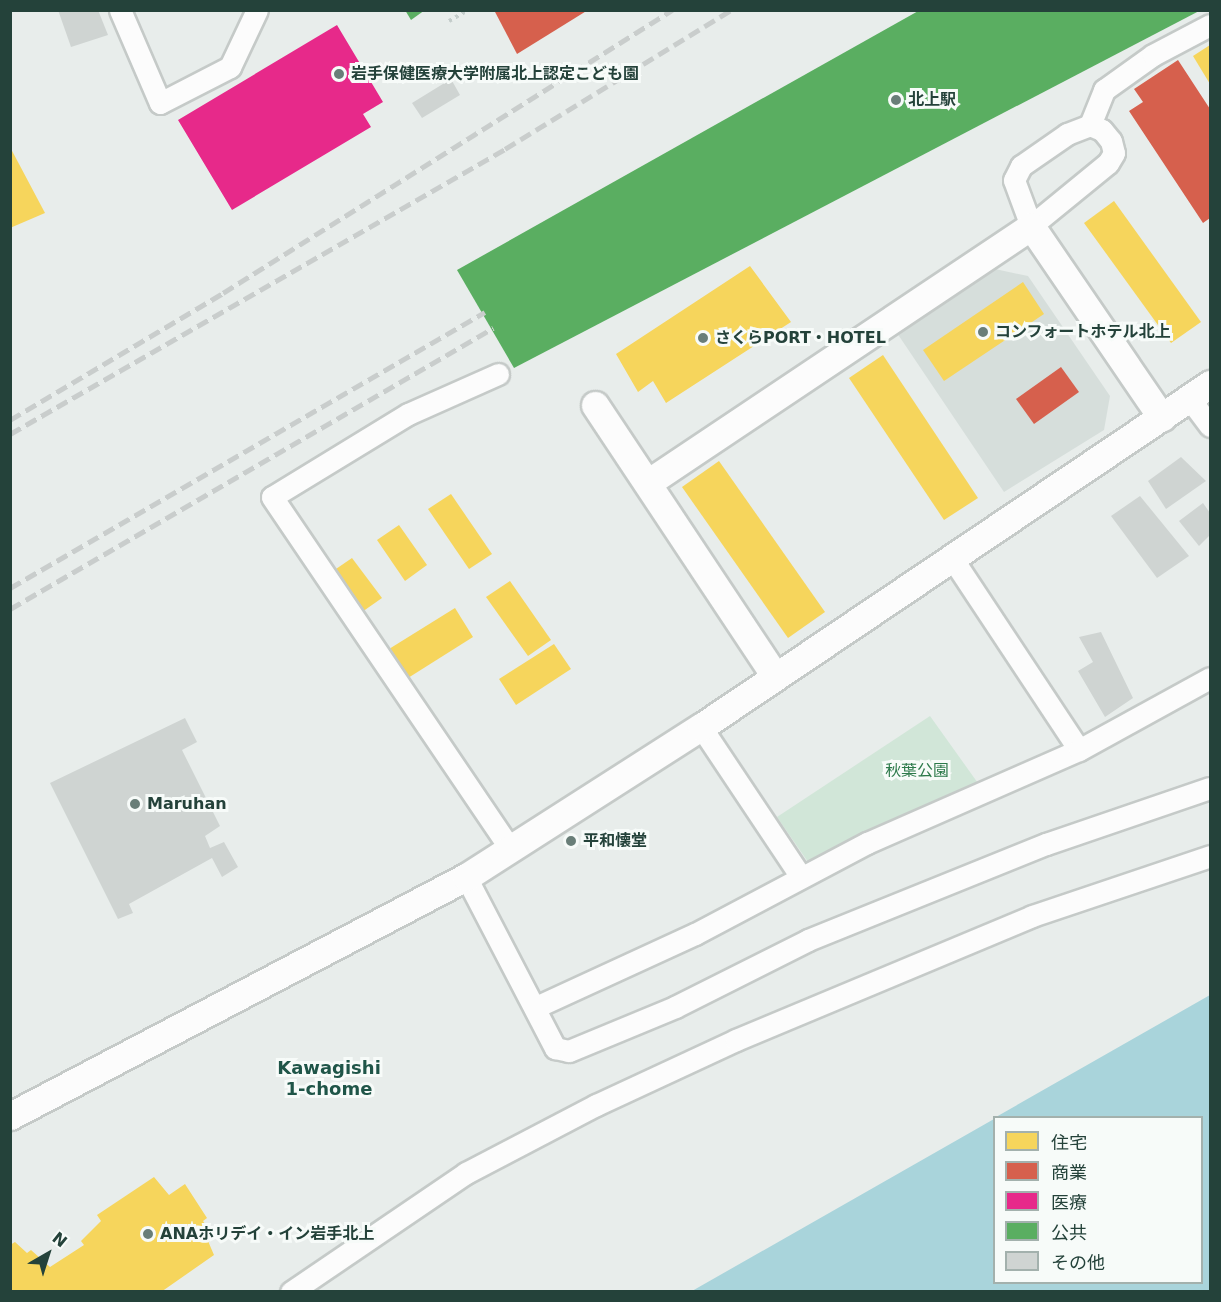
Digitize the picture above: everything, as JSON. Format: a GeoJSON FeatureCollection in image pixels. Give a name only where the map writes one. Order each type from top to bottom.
{"type":"FeatureCollection","features":[{"type":"Feature","properties":{"kind":"street"},"geometry":{"type":"LineString","coordinates":[[120,10],[160,103],[230,67],[257,10]]}},
{"type":"Feature","properties":{"kind":"street"},"geometry":{"type":"LineString","coordinates":[[1090,125],[1104,90],[1153,55],[1210,25]]}},
{"type":"Feature","properties":{"kind":"street"},"geometry":{"type":"LineString","coordinates":[[649,482],[1031,226],[1108,163],[1114,153],[1111,141],[1102,130],[1090,125],[1067,134],[1021,166],[1014,180],[1031,226],[1162,418]]}},
{"type":"Feature","properties":{"kind":"street"},"geometry":{"type":"LineString","coordinates":[[498,374],[408,414],[272,497],[510,849]]}},
{"type":"Feature","properties":{"kind":"street"},"geometry":{"type":"LineString","coordinates":[[10,1116],[466,877],[702,728],[775,676],[1200,391],[1210,426]]}},
{"type":"Feature","properties":{"kind":"street"},"geometry":{"type":"LineString","coordinates":[[595,405],[649,482],[775,676]]}},
{"type":"Feature","properties":{"kind":"street"},"geometry":{"type":"LineString","coordinates":[[952,558],[1079,750]]}},
{"type":"Feature","properties":{"kind":"street"},"geometry":{"type":"LineString","coordinates":[[536,1007],[695,934],[867,843],[1079,750],[1210,678]]}},
{"type":"Feature","properties":{"kind":"street"},"geometry":{"type":"LineString","coordinates":[[702,728],[801,877]]}},
{"type":"Feature","properties":{"kind":"street"},"geometry":{"type":"LineString","coordinates":[[466,877],[536,1007],[555,1048],[569,1051],[675,1007],[808,940],[1046,844],[1210,789]]}},
{"type":"Feature","properties":{"kind":"street"},"geometry":{"type":"LineString","coordinates":[[291,1292],[466,1173],[596,1105],[736,1040],[1032,916],[1210,856]]}},
{"type":"Feature","properties":{"kind":"path"},"geometry":{"type":"LineString","coordinates":[[449,21],[468,10]]}},
{"type":"Feature","properties":{"kind":"shaded area"},"geometry":{"type":"Polygon","coordinates":[[[995,269],[1028,276],[1110,396],[1104,430],[1004,492],[897,333],[995,269]]]}},
{"type":"Feature","properties":{"kind":"green space","name":"秋葉公園"},"geometry":{"type":"Polygon","coordinates":[[[930,716],[980,786],[808,862],[777,817],[930,716]]]}},
{"type":"Feature","properties":{"kind":"water"},"geometry":{"type":"Polygon","coordinates":[[[1210,995],[1210,1291],[692,1291],[993,1120],[993,1284],[1203,1284],[1203,1116],[998,1116],[1210,995]]]}},
{"type":"Feature","properties":{"kind":"building: 住宅"},"geometry":{"type":"Polygon","coordinates":[[[1210,45],[1210,84],[1193,56],[1210,45]]]}},
{"type":"Feature","properties":{"kind":"building: 住宅"},"geometry":{"type":"Polygon","coordinates":[[[10,147],[45,213],[10,228],[10,147]]]}},
{"type":"Feature","properties":{"kind":"building: 住宅"},"geometry":{"type":"Polygon","coordinates":[[[1114,201],[1201,322],[1171,343],[1084,223],[1114,201]]]}},
{"type":"Feature","properties":{"kind":"building: 住宅","name":"さくらPORT・HOTEL"},"geometry":{"type":"Polygon","coordinates":[[[750,266],[791,322],[666,403],[653,381],[638,392],[616,354],[750,266]]]}},
{"type":"Feature","properties":{"kind":"building: 住宅","name":"コンフォートホテル北上"},"geometry":{"type":"Polygon","coordinates":[[[1023,282],[1044,314],[944,381],[923,350],[1023,282]]]}},
{"type":"Feature","properties":{"kind":"building: 住宅"},"geometry":{"type":"Polygon","coordinates":[[[883,355],[978,498],[944,520],[849,378],[883,355]]]}},
{"type":"Feature","properties":{"kind":"building: 住宅"},"geometry":{"type":"Polygon","coordinates":[[[719,461],[825,612],[788,638],[682,487],[719,461]]]}},
{"type":"Feature","properties":{"kind":"building: 住宅"},"geometry":{"type":"Polygon","coordinates":[[[451,494],[492,554],[469,569],[428,509],[451,494]]]}},
{"type":"Feature","properties":{"kind":"building: 住宅"},"geometry":{"type":"Polygon","coordinates":[[[399,525],[427,565],[405,581],[377,540],[399,525]]]}},
{"type":"Feature","properties":{"kind":"building: 住宅"},"geometry":{"type":"Polygon","coordinates":[[[352,558],[382,598],[362,612],[333,571],[352,558]]]}},
{"type":"Feature","properties":{"kind":"building: 住宅"},"geometry":{"type":"Polygon","coordinates":[[[510,581],[551,640],[528,656],[486,597],[510,581]]]}},
{"type":"Feature","properties":{"kind":"building: 住宅"},"geometry":{"type":"Polygon","coordinates":[[[455,608],[473,637],[408,678],[389,649],[455,608]]]}},
{"type":"Feature","properties":{"kind":"building: 住宅"},"geometry":{"type":"Polygon","coordinates":[[[554,644],[571,669],[516,705],[499,679],[554,644]]]}},
{"type":"Feature","properties":{"kind":"building: 住宅","name":"ANAホリデイ・イン岩手北上"},"geometry":{"type":"Polygon","coordinates":[[[154,1177],[169,1195],[185,1184],[207,1218],[203,1221],[210,1231],[208,1241],[214,1255],[161,1292],[10,1292],[10,1245],[15,1242],[27,1253],[31,1250],[50,1267],[84,1245],[81,1241],[101,1221],[97,1215],[154,1177]]]}},
{"type":"Feature","properties":{"kind":"building: 商業"},"geometry":{"type":"Polygon","coordinates":[[[494,10],[588,10],[517,54],[494,10]]]}},
{"type":"Feature","properties":{"kind":"building: 商業"},"geometry":{"type":"Polygon","coordinates":[[[1178,60],[1210,109],[1210,218],[1203,223],[1129,111],[1143,102],[1134,89],[1178,60]]]}},
{"type":"Feature","properties":{"kind":"building: 商業"},"geometry":{"type":"Polygon","coordinates":[[[1061,367],[1079,392],[1034,424],[1016,399],[1061,367]]]}},
{"type":"Feature","properties":{"kind":"building: 医療"},"geometry":{"type":"Polygon","coordinates":[[[337,25],[383,102],[363,114],[371,127],[232,210],[178,120],[337,25]]]}},
{"type":"Feature","properties":{"kind":"building: 公共"},"geometry":{"type":"Polygon","coordinates":[[[405,10],[425,10],[411,20],[405,10]]]}},
{"type":"Feature","properties":{"kind":"building: 公共","name":"北上駅"},"geometry":{"type":"Polygon","coordinates":[[[920,10],[1201,10],[514,368],[457,270],[920,10]]]}},
{"type":"Feature","properties":{"kind":"building: その他"},"geometry":{"type":"Polygon","coordinates":[[[58,10],[98,10],[108,35],[71,47],[58,10]]]}},
{"type":"Feature","properties":{"kind":"building: その他"},"geometry":{"type":"Polygon","coordinates":[[[451,79],[460,95],[422,118],[412,103],[451,79]]]}},
{"type":"Feature","properties":{"kind":"building: その他"},"geometry":{"type":"Polygon","coordinates":[[[1181,457],[1206,481],[1166,509],[1148,481],[1181,457]]]}},
{"type":"Feature","properties":{"kind":"building: その他"},"geometry":{"type":"Polygon","coordinates":[[[1140,496],[1189,556],[1157,578],[1111,516],[1140,496]]]}},
{"type":"Feature","properties":{"kind":"building: その他"},"geometry":{"type":"Polygon","coordinates":[[[1203,503],[1210,513],[1210,535],[1199,546],[1179,521],[1203,503]]]}},
{"type":"Feature","properties":{"kind":"building: その他"},"geometry":{"type":"Polygon","coordinates":[[[1101,632],[1133,698],[1105,717],[1078,671],[1093,662],[1079,637],[1101,632]]]}},
{"type":"Feature","properties":{"kind":"building: その他","name":"Maruhan"},"geometry":{"type":"Polygon","coordinates":[[[185,718],[197,742],[182,750],[220,826],[205,836],[210,848],[224,842],[238,867],[222,877],[212,858],[129,904],[133,913],[118,919],[50,783],[185,718]]]}},
{"type":"Feature","properties":{"kind":"railway"},"geometry":{"type":"LineString","coordinates":[[10,420],[223,293],[672,10]]}},
{"type":"Feature","properties":{"kind":"railway"},"geometry":{"type":"LineString","coordinates":[[10,434],[505,149],[731,10]]}},
{"type":"Feature","properties":{"kind":"railway"},"geometry":{"type":"LineString","coordinates":[[10,588],[485,312]]}},
{"type":"Feature","properties":{"kind":"railway"},"geometry":{"type":"LineString","coordinates":[[10,609],[493,328]]}},
{"type":"Feature","properties":{"kind":"place","name":"岩手保健医療大学附属北上認定こども園"},"geometry":{"type":"Point","coordinates":[339,74]}},
{"type":"Feature","properties":{"kind":"place","name":"北上駅"},"geometry":{"type":"Point","coordinates":[896,100]}},
{"type":"Feature","properties":{"kind":"place","name":"コンフォートホテル北上"},"geometry":{"type":"Point","coordinates":[983,332]}},
{"type":"Feature","properties":{"kind":"place","name":"さくらPORT・HOTEL"},"geometry":{"type":"Point","coordinates":[703,338]}},
{"type":"Feature","properties":{"kind":"place","name":"Maruhan"},"geometry":{"type":"Point","coordinates":[135,804]}},
{"type":"Feature","properties":{"kind":"place","name":"平和懐堂"},"geometry":{"type":"Point","coordinates":[571,841]}},
{"type":"Feature","properties":{"kind":"place","name":"ANAホリデイ・イン岩手北上"},"geometry":{"type":"Point","coordinates":[148,1234]}},
{"type":"Feature","properties":{"kind":"district","name":"Kawagishi 1-chome"},"geometry":{"type":"Point","coordinates":[329,1079]}}]}
